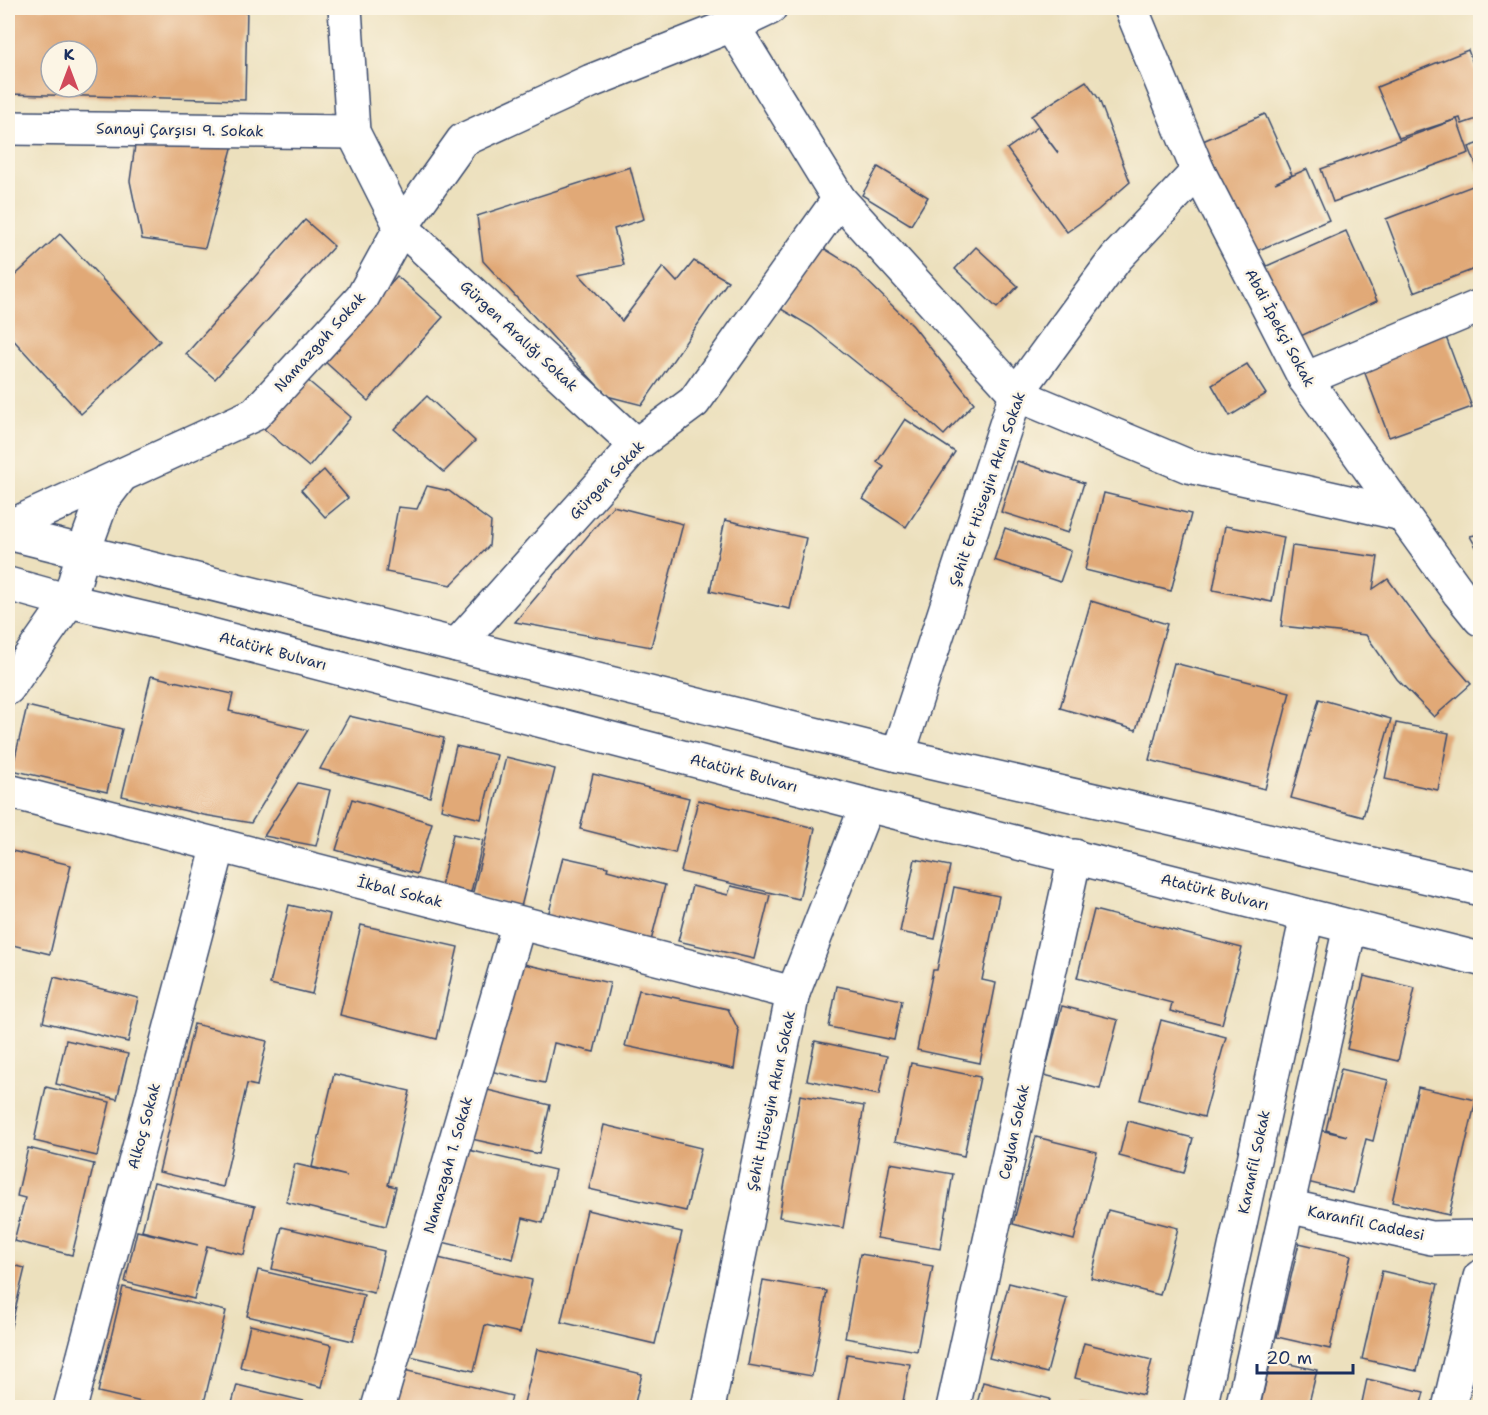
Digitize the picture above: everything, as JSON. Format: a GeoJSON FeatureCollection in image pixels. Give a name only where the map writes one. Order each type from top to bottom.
{"type":"FeatureCollection","features":[{"type":"Feature","properties":{"kind":"street"},"geometry":{"type":"LineString","coordinates":[[345,8],[353,132],[401,227]]}},
{"type":"Feature","properties":{"kind":"street","name":"Namazgah Sokak"},"geometry":{"type":"LineString","coordinates":[[8,688],[69,601],[102,501],[121,476],[255,414],[362,298],[401,227],[463,140],[728,20],[770,8]]}},
{"type":"Feature","properties":{"kind":"street","name":"Abdi İpekçi Sokak"},"geometry":{"type":"LineString","coordinates":[[1131,8],[1198,171],[1305,379],[1480,619]]}},
{"type":"Feature","properties":{"kind":"street"},"geometry":{"type":"LineString","coordinates":[[728,20],[839,199],[1016,394],[1188,466],[1402,514]]}},
{"type":"Feature","properties":{"kind":"street","name":"Sanayi Çarşısı 9. Sokak"},"geometry":{"type":"LineString","coordinates":[[8,128],[353,132]]}},
{"type":"Feature","properties":{"kind":"street","name":"Şehit Er Hüseyin Akın Sokak"},"geometry":{"type":"LineString","coordinates":[[898,755],[1016,394],[1116,258],[1198,171]]}},
{"type":"Feature","properties":{"kind":"street","name":"Gürgen Sokak"},"geometry":{"type":"LineString","coordinates":[[457,645],[636,445],[694,402],[839,199]]}},
{"type":"Feature","properties":{"kind":"street","name":"Gürgen Aralığı Sokak"},"geometry":{"type":"LineString","coordinates":[[401,227],[636,445]]}},
{"type":"Feature","properties":{"kind":"street"},"geometry":{"type":"LineString","coordinates":[[1305,379],[1480,306]]}},
{"type":"Feature","properties":{"kind":"street"},"geometry":{"type":"LineString","coordinates":[[8,526],[121,476]]}},
{"type":"Feature","properties":{"kind":"street"},"geometry":{"type":"LineString","coordinates":[[8,532],[83,553],[898,755],[1480,889]]}},
{"type":"Feature","properties":{"kind":"street","name":"Atatürk Bulvarı"},"geometry":{"type":"LineString","coordinates":[[8,584],[867,805],[1480,959]]}},
{"type":"Feature","properties":{"kind":"street","name":"İkbal Sokak"},"geometry":{"type":"LineString","coordinates":[[8,791],[793,993]]}},
{"type":"Feature","properties":{"kind":"street","name":"Şehit Hüseyin Akın Sokak"},"geometry":{"type":"LineString","coordinates":[[708,1407],[793,993],[867,805]]}},
{"type":"Feature","properties":{"kind":"street","name":"Alkoç Sokak"},"geometry":{"type":"LineString","coordinates":[[70,1407],[219,845]]}},
{"type":"Feature","properties":{"kind":"street","name":"Ceylan Sokak"},"geometry":{"type":"LineString","coordinates":[[953,1407],[1074,856]]}},
{"type":"Feature","properties":{"kind":"street","name":"Karanfil Sokak"},"geometry":{"type":"LineString","coordinates":[[1200,1407],[1307,916]]}},
{"type":"Feature","properties":{"kind":"street","name":"Namazgah 1. Sokak"},"geometry":{"type":"LineString","coordinates":[[378,1407],[519,922]]}},
{"type":"Feature","properties":{"kind":"street"},"geometry":{"type":"LineString","coordinates":[[1242,1407],[1350,927]]}},
{"type":"Feature","properties":{"kind":"street","name":"Karanfil Caddesi"},"geometry":{"type":"LineString","coordinates":[[1287,1206],[1431,1238],[1480,1237]]}},
{"type":"Feature","properties":{"kind":"street"},"geometry":{"type":"LineString","coordinates":[[1449,1407],[1480,1277]]}},
{"type":"Feature","properties":{"kind":"building"},"geometry":{"type":"Polygon","coordinates":[[[8,8],[247,8],[245,100],[99,96],[99,39],[39,39],[39,95],[8,94],[8,8]]]}},
{"type":"Feature","properties":{"kind":"building"},"geometry":{"type":"Polygon","coordinates":[[[1468,50],[1480,82],[1480,118],[1462,124],[1460,118],[1399,138],[1377,87],[1468,50]]]}},
{"type":"Feature","properties":{"kind":"building"},"geometry":{"type":"Polygon","coordinates":[[[1086,81],[1099,99],[1130,182],[1098,210],[1067,232],[1007,149],[1038,127],[1058,153],[1031,116],[1086,81]]]}},
{"type":"Feature","properties":{"kind":"building"},"geometry":{"type":"Polygon","coordinates":[[[1265,114],[1292,175],[1275,183],[1307,169],[1329,220],[1245,256],[1196,144],[1265,114]]]}},
{"type":"Feature","properties":{"kind":"building"},"geometry":{"type":"Polygon","coordinates":[[[1457,119],[1469,153],[1333,202],[1321,169],[1457,119]]]}},
{"type":"Feature","properties":{"kind":"building"},"geometry":{"type":"Polygon","coordinates":[[[136,138],[234,141],[205,248],[142,239],[130,181],[136,138]]]}},
{"type":"Feature","properties":{"kind":"building"},"geometry":{"type":"Polygon","coordinates":[[[1480,143],[1480,175],[1469,147],[1480,143]]]}},
{"type":"Feature","properties":{"kind":"building"},"geometry":{"type":"Polygon","coordinates":[[[630,167],[644,219],[614,229],[624,265],[579,274],[622,321],[663,267],[677,282],[694,261],[728,281],[642,405],[607,396],[483,261],[477,216],[630,167]]]}},
{"type":"Feature","properties":{"kind":"building"},"geometry":{"type":"Polygon","coordinates":[[[878,167],[928,197],[911,225],[862,195],[878,167]]]}},
{"type":"Feature","properties":{"kind":"building"},"geometry":{"type":"Polygon","coordinates":[[[1480,183],[1480,267],[1414,292],[1386,219],[1480,183]]]}},
{"type":"Feature","properties":{"kind":"building"},"geometry":{"type":"Polygon","coordinates":[[[305,220],[334,246],[215,379],[186,354],[305,220]]]}},
{"type":"Feature","properties":{"kind":"building"},"geometry":{"type":"Polygon","coordinates":[[[1346,231],[1377,301],[1292,340],[1260,269],[1346,231]]]}},
{"type":"Feature","properties":{"kind":"building"},"geometry":{"type":"Polygon","coordinates":[[[60,234],[160,341],[81,414],[8,334],[8,282],[60,234]]]}},
{"type":"Feature","properties":{"kind":"building"},"geometry":{"type":"Polygon","coordinates":[[[820,246],[851,265],[913,326],[974,403],[944,435],[812,327],[781,309],[820,246]]]}},
{"type":"Feature","properties":{"kind":"building"},"geometry":{"type":"Polygon","coordinates":[[[976,247],[1018,286],[997,308],[955,269],[976,247]]]}},
{"type":"Feature","properties":{"kind":"building"},"geometry":{"type":"Polygon","coordinates":[[[397,276],[443,317],[368,401],[322,359],[397,276]]]}},
{"type":"Feature","properties":{"kind":"building"},"geometry":{"type":"Polygon","coordinates":[[[1443,329],[1472,407],[1389,437],[1360,360],[1443,329]]]}},
{"type":"Feature","properties":{"kind":"building"},"geometry":{"type":"Polygon","coordinates":[[[1247,364],[1266,394],[1230,416],[1212,385],[1247,364]]]}},
{"type":"Feature","properties":{"kind":"building"},"geometry":{"type":"Polygon","coordinates":[[[306,379],[351,417],[309,467],[264,429],[306,379]]]}},
{"type":"Feature","properties":{"kind":"building"},"geometry":{"type":"Polygon","coordinates":[[[427,396],[475,441],[444,472],[394,429],[427,396]]]}},
{"type":"Feature","properties":{"kind":"building"},"geometry":{"type":"Polygon","coordinates":[[[905,419],[955,452],[906,527],[863,499],[884,467],[877,462],[905,419]]]}},
{"type":"Feature","properties":{"kind":"building"},"geometry":{"type":"Polygon","coordinates":[[[1017,461],[1084,483],[1068,533],[1001,512],[1017,461]]]}},
{"type":"Feature","properties":{"kind":"building"},"geometry":{"type":"Polygon","coordinates":[[[324,470],[348,498],[325,517],[301,490],[324,470]]]}},
{"type":"Feature","properties":{"kind":"building"},"geometry":{"type":"Polygon","coordinates":[[[427,486],[449,491],[491,522],[489,546],[451,585],[386,572],[398,507],[417,509],[427,486]]]}},
{"type":"Feature","properties":{"kind":"building"},"geometry":{"type":"Polygon","coordinates":[[[1104,493],[1191,514],[1171,591],[1085,570],[1104,493]]]}},
{"type":"Feature","properties":{"kind":"building"},"geometry":{"type":"Polygon","coordinates":[[[613,506],[683,524],[651,647],[515,622],[613,506]]]}},
{"type":"Feature","properties":{"kind":"building"},"geometry":{"type":"Polygon","coordinates":[[[725,520],[806,538],[790,609],[710,591],[725,520]]]}},
{"type":"Feature","properties":{"kind":"building"},"geometry":{"type":"Polygon","coordinates":[[[1225,526],[1284,537],[1272,602],[1213,590],[1225,526]]]}},
{"type":"Feature","properties":{"kind":"building"},"geometry":{"type":"Polygon","coordinates":[[[1005,528],[1071,551],[1060,582],[994,560],[1005,528]]]}},
{"type":"Feature","properties":{"kind":"building"},"geometry":{"type":"Polygon","coordinates":[[[1480,534],[1480,554],[1470,536],[1480,534]]]}},
{"type":"Feature","properties":{"kind":"building"},"geometry":{"type":"Polygon","coordinates":[[[1292,546],[1378,557],[1373,589],[1388,579],[1431,638],[1471,684],[1434,717],[1397,679],[1366,635],[1281,626],[1292,546]]]}},
{"type":"Feature","properties":{"kind":"building"},"geometry":{"type":"Polygon","coordinates":[[[1091,601],[1167,624],[1136,730],[1060,708],[1091,601]]]}},
{"type":"Feature","properties":{"kind":"building"},"geometry":{"type":"Polygon","coordinates":[[[1174,663],[1290,692],[1265,789],[1149,760],[1174,663]]]}},
{"type":"Feature","properties":{"kind":"building"},"geometry":{"type":"Polygon","coordinates":[[[151,676],[233,694],[229,711],[308,730],[251,823],[122,796],[151,676]]]}},
{"type":"Feature","properties":{"kind":"building"},"geometry":{"type":"Polygon","coordinates":[[[1319,699],[1391,719],[1363,817],[1291,798],[1319,699]]]}},
{"type":"Feature","properties":{"kind":"building"},"geometry":{"type":"Polygon","coordinates":[[[27,706],[122,729],[107,792],[12,770],[27,706]]]}},
{"type":"Feature","properties":{"kind":"building"},"geometry":{"type":"Polygon","coordinates":[[[349,716],[444,738],[430,797],[320,769],[349,716]]]}},
{"type":"Feature","properties":{"kind":"building"},"geometry":{"type":"Polygon","coordinates":[[[1396,723],[1449,733],[1438,790],[1385,779],[1396,723]]]}},
{"type":"Feature","properties":{"kind":"building"},"geometry":{"type":"Polygon","coordinates":[[[456,746],[497,755],[481,819],[441,809],[456,746]]]}},
{"type":"Feature","properties":{"kind":"building"},"geometry":{"type":"Polygon","coordinates":[[[506,757],[555,769],[521,907],[472,896],[506,757]]]}},
{"type":"Feature","properties":{"kind":"building"},"geometry":{"type":"Polygon","coordinates":[[[593,774],[689,798],[675,853],[580,829],[593,774]]]}},
{"type":"Feature","properties":{"kind":"building"},"geometry":{"type":"Polygon","coordinates":[[[298,783],[330,790],[316,846],[264,836],[298,783]]]}},
{"type":"Feature","properties":{"kind":"building"},"geometry":{"type":"Polygon","coordinates":[[[352,799],[432,823],[417,874],[336,850],[352,799]]]}},
{"type":"Feature","properties":{"kind":"building"},"geometry":{"type":"Polygon","coordinates":[[[698,800],[815,828],[799,899],[681,872],[698,800]]]}},
{"type":"Feature","properties":{"kind":"building"},"geometry":{"type":"Polygon","coordinates":[[[453,834],[483,840],[471,892],[441,886],[453,834]]]}},
{"type":"Feature","properties":{"kind":"building"},"geometry":{"type":"Polygon","coordinates":[[[8,850],[71,865],[50,954],[8,944],[8,850]]]}},
{"type":"Feature","properties":{"kind":"building"},"geometry":{"type":"Polygon","coordinates":[[[563,857],[608,867],[607,870],[665,885],[650,945],[547,920],[563,857]]]}},
{"type":"Feature","properties":{"kind":"building"},"geometry":{"type":"Polygon","coordinates":[[[915,859],[950,866],[935,939],[900,932],[915,859]]]}},
{"type":"Feature","properties":{"kind":"building"},"geometry":{"type":"Polygon","coordinates":[[[692,886],[728,895],[731,886],[770,895],[754,959],[678,941],[692,886]]]}},
{"type":"Feature","properties":{"kind":"building"},"geometry":{"type":"Polygon","coordinates":[[[954,887],[999,896],[982,980],[996,983],[980,1063],[917,1050],[933,970],[937,970],[954,887]]]}},
{"type":"Feature","properties":{"kind":"building"},"geometry":{"type":"Polygon","coordinates":[[[289,905],[330,914],[312,994],[270,984],[289,905]]]}},
{"type":"Feature","properties":{"kind":"building"},"geometry":{"type":"Polygon","coordinates":[[[1094,910],[1242,948],[1222,1024],[1170,1011],[1172,1003],[1077,978],[1094,910]]]}},
{"type":"Feature","properties":{"kind":"building"},"geometry":{"type":"Polygon","coordinates":[[[361,925],[458,947],[437,1039],[340,1015],[361,925]]]}},
{"type":"Feature","properties":{"kind":"building"},"geometry":{"type":"Polygon","coordinates":[[[510,961],[610,983],[594,1052],[554,1043],[545,1083],[485,1070],[510,961]]]}},
{"type":"Feature","properties":{"kind":"building"},"geometry":{"type":"Polygon","coordinates":[[[1364,976],[1415,988],[1398,1061],[1347,1049],[1364,976]]]}},
{"type":"Feature","properties":{"kind":"building"},"geometry":{"type":"Polygon","coordinates":[[[54,977],[138,998],[128,1042],[43,1022],[54,977]]]}},
{"type":"Feature","properties":{"kind":"building"},"geometry":{"type":"Polygon","coordinates":[[[837,986],[902,1000],[894,1040],[829,1027],[837,986]]]}},
{"type":"Feature","properties":{"kind":"building"},"geometry":{"type":"Polygon","coordinates":[[[639,990],[728,1009],[739,1031],[734,1069],[625,1046],[639,990]]]}},
{"type":"Feature","properties":{"kind":"building"},"geometry":{"type":"Polygon","coordinates":[[[1062,1006],[1118,1020],[1100,1089],[1044,1075],[1062,1006]]]}},
{"type":"Feature","properties":{"kind":"building"},"geometry":{"type":"Polygon","coordinates":[[[1161,1020],[1226,1037],[1204,1117],[1140,1100],[1161,1020]]]}},
{"type":"Feature","properties":{"kind":"building"},"geometry":{"type":"Polygon","coordinates":[[[194,1024],[267,1041],[257,1086],[247,1084],[223,1187],[159,1172],[194,1024]]]}},
{"type":"Feature","properties":{"kind":"building"},"geometry":{"type":"Polygon","coordinates":[[[66,1040],[128,1054],[117,1099],[56,1084],[66,1040]]]}},
{"type":"Feature","properties":{"kind":"building"},"geometry":{"type":"Polygon","coordinates":[[[815,1041],[887,1056],[879,1095],[807,1080],[815,1041]]]}},
{"type":"Feature","properties":{"kind":"building"},"geometry":{"type":"Polygon","coordinates":[[[911,1063],[980,1077],[964,1156],[895,1141],[911,1063]]]}},
{"type":"Feature","properties":{"kind":"building"},"geometry":{"type":"Polygon","coordinates":[[[1341,1069],[1388,1080],[1373,1141],[1366,1139],[1353,1193],[1307,1182],[1319,1130],[1347,1136],[1326,1130],[1341,1069]]]}},
{"type":"Feature","properties":{"kind":"building"},"geometry":{"type":"Polygon","coordinates":[[[334,1074],[410,1091],[388,1185],[396,1187],[386,1226],[286,1202],[295,1164],[347,1176],[312,1167],[334,1074]]]}},
{"type":"Feature","properties":{"kind":"building"},"geometry":{"type":"Polygon","coordinates":[[[46,1087],[110,1102],[97,1156],[34,1141],[46,1087]]]}},
{"type":"Feature","properties":{"kind":"building"},"geometry":{"type":"Polygon","coordinates":[[[1418,1087],[1476,1100],[1449,1215],[1392,1202],[1418,1087]]]}},
{"type":"Feature","properties":{"kind":"building"},"geometry":{"type":"Polygon","coordinates":[[[479,1088],[550,1105],[539,1154],[467,1138],[479,1088]]]}},
{"type":"Feature","properties":{"kind":"building"},"geometry":{"type":"Polygon","coordinates":[[[800,1095],[864,1106],[843,1228],[779,1217],[800,1095]]]}},
{"type":"Feature","properties":{"kind":"building"},"geometry":{"type":"Polygon","coordinates":[[[1128,1121],[1193,1138],[1184,1173],[1119,1156],[1128,1121]]]}},
{"type":"Feature","properties":{"kind":"building"},"geometry":{"type":"Polygon","coordinates":[[[604,1125],[701,1148],[686,1211],[589,1189],[604,1125]]]}},
{"type":"Feature","properties":{"kind":"building"},"geometry":{"type":"Polygon","coordinates":[[[1036,1137],[1097,1152],[1074,1240],[1013,1224],[1036,1137]]]}},
{"type":"Feature","properties":{"kind":"building"},"geometry":{"type":"Polygon","coordinates":[[[28,1148],[94,1164],[72,1255],[14,1241],[25,1198],[17,1196],[28,1148]]]}},
{"type":"Feature","properties":{"kind":"building"},"geometry":{"type":"Polygon","coordinates":[[[464,1149],[555,1170],[543,1223],[523,1218],[513,1259],[438,1241],[464,1149]]]}},
{"type":"Feature","properties":{"kind":"building"},"geometry":{"type":"Polygon","coordinates":[[[890,1163],[953,1174],[940,1249],[877,1238],[890,1163]]]}},
{"type":"Feature","properties":{"kind":"building"},"geometry":{"type":"Polygon","coordinates":[[[154,1182],[255,1206],[244,1255],[207,1246],[194,1299],[125,1282],[137,1231],[198,1245],[142,1231],[154,1182]]]}},
{"type":"Feature","properties":{"kind":"building"},"geometry":{"type":"Polygon","coordinates":[[[587,1210],[682,1232],[655,1344],[561,1322],[587,1210]]]}},
{"type":"Feature","properties":{"kind":"building"},"geometry":{"type":"Polygon","coordinates":[[[1108,1210],[1178,1228],[1160,1295],[1091,1278],[1108,1210]]]}},
{"type":"Feature","properties":{"kind":"building"},"geometry":{"type":"Polygon","coordinates":[[[282,1227],[384,1251],[374,1293],[272,1269],[282,1227]]]}},
{"type":"Feature","properties":{"kind":"building"},"geometry":{"type":"Polygon","coordinates":[[[1299,1243],[1351,1255],[1330,1349],[1277,1337],[1299,1243]]]}},
{"type":"Feature","properties":{"kind":"building"},"geometry":{"type":"Polygon","coordinates":[[[860,1254],[933,1266],[917,1351],[845,1338],[860,1254]]]}},
{"type":"Feature","properties":{"kind":"building"},"geometry":{"type":"Polygon","coordinates":[[[434,1257],[532,1280],[520,1333],[485,1325],[474,1371],[410,1356],[434,1257]]]}},
{"type":"Feature","properties":{"kind":"building"},"geometry":{"type":"Polygon","coordinates":[[[8,1264],[25,1268],[8,1339],[8,1264]]]}},
{"type":"Feature","properties":{"kind":"building"},"geometry":{"type":"Polygon","coordinates":[[[258,1270],[364,1295],[353,1341],[247,1316],[258,1270]]]}},
{"type":"Feature","properties":{"kind":"building"},"geometry":{"type":"Polygon","coordinates":[[[1382,1271],[1438,1284],[1417,1371],[1362,1359],[1382,1271]]]}},
{"type":"Feature","properties":{"kind":"building"},"geometry":{"type":"Polygon","coordinates":[[[763,1280],[827,1291],[812,1376],[748,1365],[763,1280]]]}},
{"type":"Feature","properties":{"kind":"building"},"geometry":{"type":"Polygon","coordinates":[[[1009,1283],[1067,1298],[1047,1373],[989,1358],[1009,1283]]]}},
{"type":"Feature","properties":{"kind":"building"},"geometry":{"type":"Polygon","coordinates":[[[123,1287],[226,1311],[203,1407],[163,1407],[98,1392],[123,1287]]]}},
{"type":"Feature","properties":{"kind":"building"},"geometry":{"type":"Polygon","coordinates":[[[250,1325],[332,1345],[322,1387],[240,1367],[250,1325]]]}},
{"type":"Feature","properties":{"kind":"building"},"geometry":{"type":"Polygon","coordinates":[[[1084,1343],[1152,1360],[1143,1395],[1075,1378],[1084,1343]]]}},
{"type":"Feature","properties":{"kind":"building"},"geometry":{"type":"Polygon","coordinates":[[[537,1349],[642,1374],[634,1407],[523,1407],[537,1349]]]}},
{"type":"Feature","properties":{"kind":"building"},"geometry":{"type":"Polygon","coordinates":[[[847,1354],[910,1364],[902,1407],[837,1407],[847,1354]]]}},
{"type":"Feature","properties":{"kind":"building"},"geometry":{"type":"Polygon","coordinates":[[[1271,1360],[1317,1370],[1308,1407],[1260,1407],[1271,1360]]]}},
{"type":"Feature","properties":{"kind":"building"},"geometry":{"type":"Polygon","coordinates":[[[404,1370],[512,1396],[509,1407],[396,1407],[404,1370]]]}},
{"type":"Feature","properties":{"kind":"building"},"geometry":{"type":"Polygon","coordinates":[[[1367,1379],[1424,1392],[1420,1407],[1361,1407],[1367,1379]]]}},
{"type":"Feature","properties":{"kind":"building"},"geometry":{"type":"Polygon","coordinates":[[[983,1382],[1050,1399],[1048,1407],[976,1407],[983,1382]]]}},
{"type":"Feature","properties":{"kind":"building"},"geometry":{"type":"Polygon","coordinates":[[[237,1385],[304,1401],[303,1407],[231,1407],[237,1385]]]}},
{"type":"Feature","properties":{"kind":"building"},"geometry":{"type":"Polygon","coordinates":[[[1480,1392],[1480,1407],[1476,1407],[1480,1392]]]}},
{"type":"Feature","properties":{"kind":"building"},"geometry":{"type":"Polygon","coordinates":[[[1076,1401],[1099,1407],[1074,1407],[1076,1401]]]}}]}
